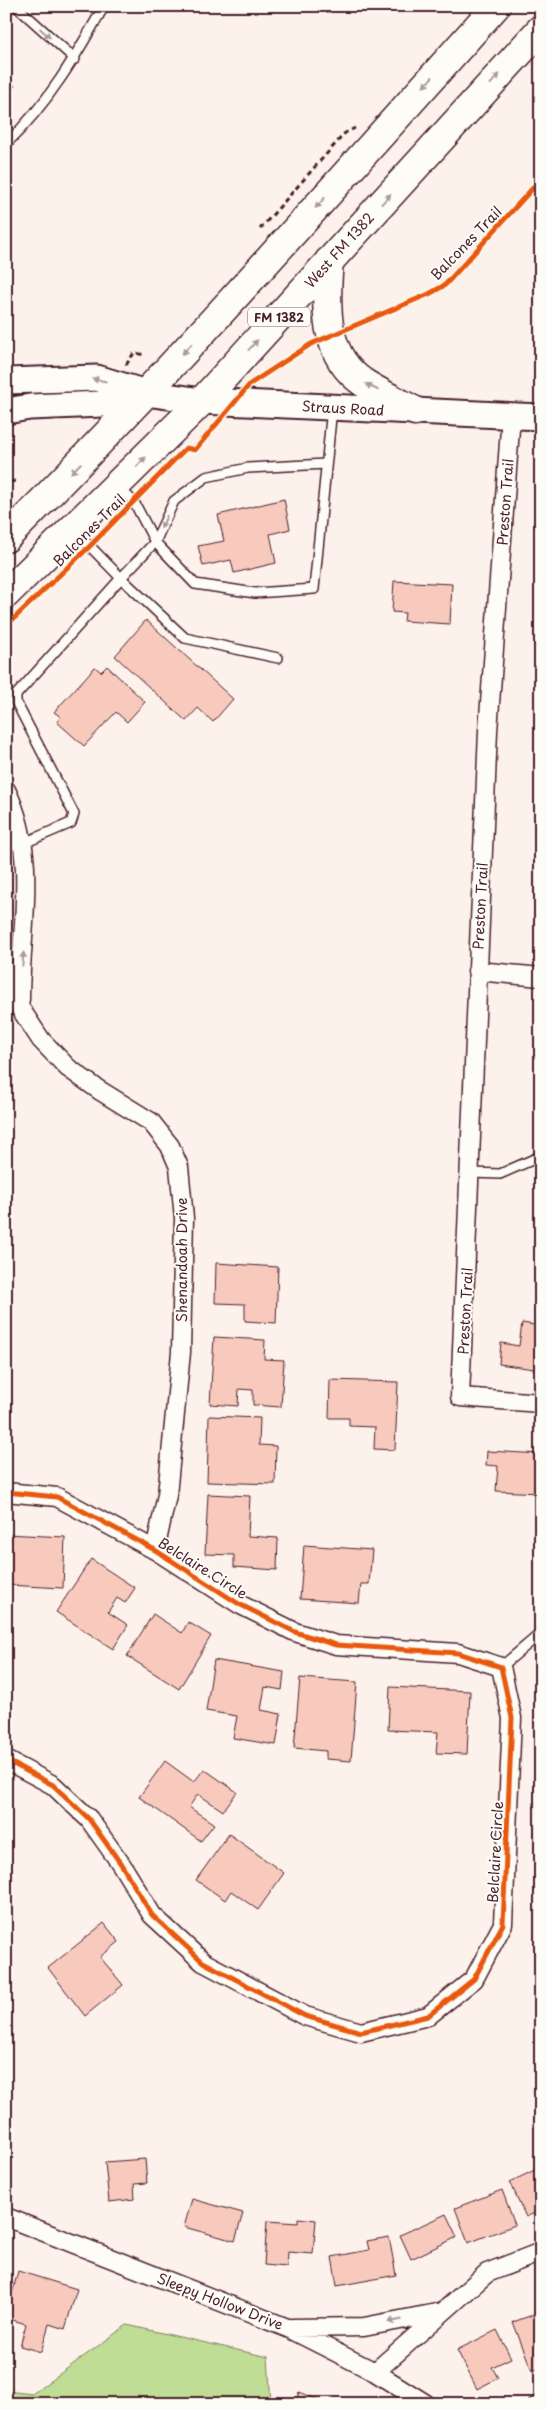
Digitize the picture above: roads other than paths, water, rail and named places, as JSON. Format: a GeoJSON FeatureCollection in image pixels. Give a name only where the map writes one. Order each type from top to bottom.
{"type":"FeatureCollection","features":[{"type":"Feature","properties":{"kind":"main road","name":"FM 1382"},"geometry":{"type":"LineString","coordinates":[[6,538],[248,284],[496,6]]}},
{"type":"Feature","properties":{"kind":"main road","name":"West FM 1382"},"geometry":{"type":"LineString","coordinates":[[6,594],[202,401],[541,29]]}},
{"type":"Feature","properties":{"kind":"main road"},"geometry":{"type":"LineString","coordinates":[[329,261],[326,308],[328,330],[334,346],[347,367],[363,382],[415,411]]}},
{"type":"Feature","properties":{"kind":"street"},"geometry":{"type":"LineString","coordinates":[[6,381],[97,378],[146,393]]}},
{"type":"Feature","properties":{"kind":"street"},"geometry":{"type":"LineString","coordinates":[[6,410],[102,404],[146,393]]}},
{"type":"Feature","properties":{"kind":"street","name":"Straus Road"},"geometry":{"type":"LineString","coordinates":[[146,393],[202,401],[541,417]]}},
{"type":"Feature","properties":{"kind":"street","name":"Preston Trail"},"geometry":{"type":"LineString","coordinates":[[511,416],[488,731],[477,971],[471,1173],[460,1397],[541,1403]]}},
{"type":"Feature","properties":{"kind":"street"},"geometry":{"type":"LineString","coordinates":[[6,790],[18,819],[24,843],[26,926],[20,1008]]}},
{"type":"Feature","properties":{"kind":"street","name":"Shenandoah Drive"},"geometry":{"type":"LineString","coordinates":[[6,971],[20,1008],[41,1040],[68,1068],[99,1090],[151,1122],[170,1146],[179,1167],[184,1218],[181,1352],[168,1495],[155,1550]]}},
{"type":"Feature","properties":{"kind":"street"},"geometry":{"type":"LineString","coordinates":[[477,971],[541,977]]}},
{"type":"Feature","properties":{"kind":"street","name":"Belclaire Circle"},"geometry":{"type":"LineString","coordinates":[[6,1492],[57,1497],[155,1550],[238,1604],[295,1632],[336,1645],[458,1653],[502,1667],[512,1718],[503,1924],[474,1980],[428,2016],[361,2032],[305,2016],[202,1962],[152,1915],[121,1864],[89,1819],[53,1785],[6,1760]]}},
{"type":"Feature","properties":{"kind":"street","name":"Sleepy Hollow Drive"},"geometry":{"type":"LineString","coordinates":[[6,2217],[290,2328],[375,2372],[426,2404]]}},
{"type":"Feature","properties":{"kind":"street"},"geometry":{"type":"LineString","coordinates":[[375,2372],[487,2273],[541,2252]]}},
{"type":"Feature","properties":{"kind":"street"},"geometry":{"type":"LineString","coordinates":[[290,2328],[364,2327],[443,2312]]}},
{"type":"Feature","properties":{"kind":"lane"},"geometry":{"type":"LineString","coordinates":[[16,6],[75,59]]}},
{"type":"Feature","properties":{"kind":"lane"},"geometry":{"type":"LineString","coordinates":[[6,144],[23,128],[75,59],[101,8]]}},
{"type":"Feature","properties":{"kind":"lane"},"geometry":{"type":"LineString","coordinates":[[117,486],[134,502],[155,542],[195,584],[254,593],[314,589],[332,407]]}},
{"type":"Feature","properties":{"kind":"lane"},"geometry":{"type":"LineString","coordinates":[[6,846],[24,843],[71,824],[74,814],[16,702],[16,695],[155,542],[174,502],[206,477],[248,468],[326,464]]}},
{"type":"Feature","properties":{"kind":"lane"},"geometry":{"type":"LineString","coordinates":[[73,529],[121,578],[186,638],[278,658]]}},
{"type":"Feature","properties":{"kind":"lane"},"geometry":{"type":"LineString","coordinates":[[471,1173],[500,1174],[541,1156]]}},
{"type":"Feature","properties":{"kind":"lane"},"geometry":{"type":"LineString","coordinates":[[502,1667],[541,1633]]}},
{"type":"Feature","properties":{"kind":"lane"},"geometry":{"type":"LineString","coordinates":[[532,2404],[541,2400]]}}]}
